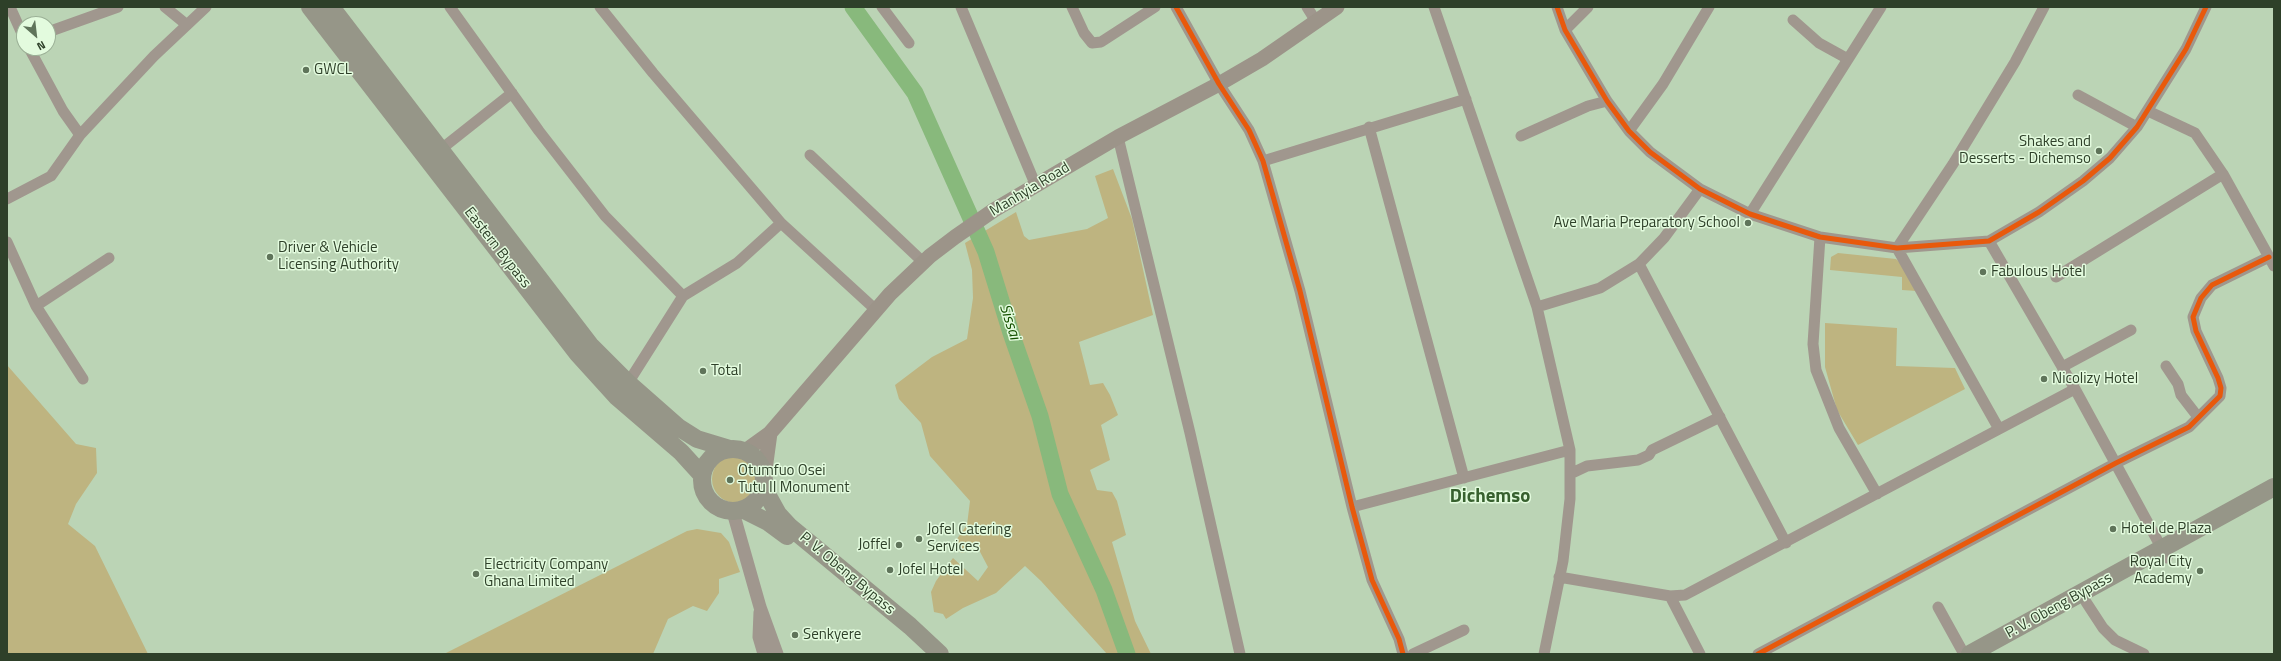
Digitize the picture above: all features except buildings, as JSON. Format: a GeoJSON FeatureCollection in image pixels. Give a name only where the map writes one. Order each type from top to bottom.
{"type":"FeatureCollection","features":[{"type":"Feature","properties":{"kind":"highway","name":"Eastern Bypass"},"geometry":{"type":"LineString","coordinates":[[310,7],[578,354],[617,397],[681,452],[702,474]]}},
{"type":"Feature","properties":{"kind":"highway","name":"Eastern Bypass"},"geometry":{"type":"LineString","coordinates":[[331,7],[590,345],[628,383],[678,427],[697,439],[738,450]]}},
{"type":"Feature","properties":{"kind":"highway"},"geometry":{"type":"LineString","coordinates":[[738,450],[754,457],[761,466],[764,482],[754,504],[738,511],[724,511],[711,504],[703,492],[702,474],[707,462],[717,453],[738,450]]}},
{"type":"Feature","properties":{"kind":"highway","name":"P. V. Obeng Bypass"},"geometry":{"type":"LineString","coordinates":[[764,482],[778,514],[790,527],[910,626],[940,654]]}},
{"type":"Feature","properties":{"kind":"highway","name":"P. V. Obeng Bypass"},"geometry":{"type":"LineString","coordinates":[[1992,654],[2086,602],[2274,487]]}},
{"type":"Feature","properties":{"kind":"highway","name":"P. V. Obeng Bypass"},"geometry":{"type":"LineString","coordinates":[[1970,654],[2274,498]]}},
{"type":"Feature","properties":{"kind":"highway","name":"P. V. Obeng Bypass"},"geometry":{"type":"LineString","coordinates":[[738,511],[768,522],[794,542],[925,654]]}},
{"type":"Feature","properties":{"kind":"main road","name":"Manhyia Road"},"geometry":{"type":"LineString","coordinates":[[738,450],[770,434],[876,310],[923,262],[955,237],[994,210],[1118,138],[1219,84],[1317,23],[1337,7]]}},
{"type":"Feature","properties":{"kind":"main road"},"geometry":{"type":"LineString","coordinates":[[764,482],[770,434]]}},
{"type":"Feature","properties":{"kind":"street"},"geometry":{"type":"LineString","coordinates":[[10,7],[16,20]]}},
{"type":"Feature","properties":{"kind":"street"},"geometry":{"type":"LineString","coordinates":[[56,29],[118,7]]}},
{"type":"Feature","properties":{"kind":"street"},"geometry":{"type":"LineString","coordinates":[[165,7],[187,25]]}},
{"type":"Feature","properties":{"kind":"street"},"geometry":{"type":"LineString","coordinates":[[7,199],[51,176],[80,134],[206,7]]}},
{"type":"Feature","properties":{"kind":"street"},"geometry":{"type":"LineString","coordinates":[[450,7],[512,93],[605,216],[683,296]]}},
{"type":"Feature","properties":{"kind":"street"},"geometry":{"type":"LineString","coordinates":[[600,7],[653,73],[781,223],[876,310]]}},
{"type":"Feature","properties":{"kind":"street"},"geometry":{"type":"LineString","coordinates":[[882,7],[909,43]]}},
{"type":"Feature","properties":{"kind":"street"},"geometry":{"type":"LineString","coordinates":[[961,7],[1036,186]]}},
{"type":"Feature","properties":{"kind":"street"},"geometry":{"type":"LineString","coordinates":[[1072,7],[1084,33],[1092,43],[1101,42],[1155,7]]}},
{"type":"Feature","properties":{"kind":"street"},"geometry":{"type":"LineString","coordinates":[[1176,7],[1219,84],[1249,130],[1263,161],[1300,291],[1352,507],[1372,580],[1399,639],[1403,654]]}},
{"type":"Feature","properties":{"kind":"street"},"geometry":{"type":"LineString","coordinates":[[1307,7],[1317,23]]}},
{"type":"Feature","properties":{"kind":"street"},"geometry":{"type":"LineString","coordinates":[[1434,7],[1521,266],[1537,307],[1570,450],[1569,507],[1563,562],[1544,654]]}},
{"type":"Feature","properties":{"kind":"street"},"geometry":{"type":"LineString","coordinates":[[1557,7],[1566,30],[1607,102],[1629,131],[1650,152],[1700,189],[1750,214],[1820,237],[1897,248],[1989,241],[2039,212],[2083,181],[2110,158],[2137,127],[2186,49],[2206,7]]}},
{"type":"Feature","properties":{"kind":"street"},"geometry":{"type":"LineString","coordinates":[[1566,30],[1588,7]]}},
{"type":"Feature","properties":{"kind":"street"},"geometry":{"type":"LineString","coordinates":[[1629,131],[1662,84],[1709,7]]}},
{"type":"Feature","properties":{"kind":"street"},"geometry":{"type":"LineString","coordinates":[[1750,214],[1881,7]]}},
{"type":"Feature","properties":{"kind":"street"},"geometry":{"type":"LineString","coordinates":[[1897,248],[1953,164],[2015,62],[2044,7]]}},
{"type":"Feature","properties":{"kind":"street"},"geometry":{"type":"LineString","coordinates":[[1793,20],[1819,43],[1848,59]]}},
{"type":"Feature","properties":{"kind":"street"},"geometry":{"type":"LineString","coordinates":[[33,56],[63,111],[80,134]]}},
{"type":"Feature","properties":{"kind":"street"},"geometry":{"type":"LineString","coordinates":[[440,150],[512,93]]}},
{"type":"Feature","properties":{"kind":"street"},"geometry":{"type":"LineString","coordinates":[[2078,95],[2137,127]]}},
{"type":"Feature","properties":{"kind":"street"},"geometry":{"type":"LineString","coordinates":[[1263,161],[1369,127],[1466,99]]}},
{"type":"Feature","properties":{"kind":"street"},"geometry":{"type":"LineString","coordinates":[[1521,136],[1588,106],[1607,102]]}},
{"type":"Feature","properties":{"kind":"street"},"geometry":{"type":"LineString","coordinates":[[1758,654],[2116,463],[2189,427],[2220,396],[2221,388],[2218,378],[2196,331],[2193,317],[2200,298],[2212,285],[2271,262],[2223,174],[2195,133],[2148,111]]}},
{"type":"Feature","properties":{"kind":"street"},"geometry":{"type":"LineString","coordinates":[[1369,127],[1464,478]]}},
{"type":"Feature","properties":{"kind":"street"},"geometry":{"type":"LineString","coordinates":[[1118,138],[1190,433],[1240,654]]}},
{"type":"Feature","properties":{"kind":"street"},"geometry":{"type":"LineString","coordinates":[[810,155],[923,262]]}},
{"type":"Feature","properties":{"kind":"street"},"geometry":{"type":"LineString","coordinates":[[2056,278],[2223,174]]}},
{"type":"Feature","properties":{"kind":"street"},"geometry":{"type":"LineString","coordinates":[[1537,307],[1600,288],[1639,264],[1664,238],[1700,189]]}},
{"type":"Feature","properties":{"kind":"street"},"geometry":{"type":"LineString","coordinates":[[628,383],[683,296],[737,263],[781,223]]}},
{"type":"Feature","properties":{"kind":"street"},"geometry":{"type":"LineString","coordinates":[[1820,237],[1813,344],[1816,370],[1839,428],[1877,494]]}},
{"type":"Feature","properties":{"kind":"street"},"geometry":{"type":"LineString","coordinates":[[1989,241],[2076,389],[2164,554]]}},
{"type":"Feature","properties":{"kind":"street"},"geometry":{"type":"LineString","coordinates":[[7,242],[36,306],[83,380]]}},
{"type":"Feature","properties":{"kind":"street"},"geometry":{"type":"LineString","coordinates":[[1897,248],[2000,429]]}},
{"type":"Feature","properties":{"kind":"street"},"geometry":{"type":"LineString","coordinates":[[36,306],[109,258]]}},
{"type":"Feature","properties":{"kind":"street"},"geometry":{"type":"LineString","coordinates":[[1639,264],[1786,543]]}},
{"type":"Feature","properties":{"kind":"street"},"geometry":{"type":"LineString","coordinates":[[2062,367],[2131,330]]}},
{"type":"Feature","properties":{"kind":"street"},"geometry":{"type":"LineString","coordinates":[[2166,366],[2178,384],[2181,395],[2198,417]]}},
{"type":"Feature","properties":{"kind":"street"},"geometry":{"type":"LineString","coordinates":[[1559,577],[1670,596],[1685,595],[2076,389]]}},
{"type":"Feature","properties":{"kind":"street"},"geometry":{"type":"LineString","coordinates":[[1570,474],[1587,466],[1638,460],[1648,455],[1652,450],[1720,417]]}},
{"type":"Feature","properties":{"kind":"street"},"geometry":{"type":"LineString","coordinates":[[1352,507],[1570,450]]}},
{"type":"Feature","properties":{"kind":"street"},"geometry":{"type":"LineString","coordinates":[[738,511],[760,607],[777,654]]}},
{"type":"Feature","properties":{"kind":"street"},"geometry":{"type":"LineString","coordinates":[[1670,596],[1700,654]]}},
{"type":"Feature","properties":{"kind":"street"},"geometry":{"type":"LineString","coordinates":[[2086,602],[2103,628],[2115,640],[2144,654]]}},
{"type":"Feature","properties":{"kind":"street"},"geometry":{"type":"LineString","coordinates":[[760,607],[759,637],[764,654]]}},
{"type":"Feature","properties":{"kind":"street"},"geometry":{"type":"LineString","coordinates":[[1938,607],[1964,654]]}},
{"type":"Feature","properties":{"kind":"street"},"geometry":{"type":"LineString","coordinates":[[1413,654],[1464,630]]}},
{"type":"Feature","properties":{"kind":"shaded area"},"geometry":{"type":"Polygon","coordinates":[[[1113,169],[1132,219],[1153,315],[1079,342],[1090,385],[1103,383],[1110,395],[1118,415],[1101,425],[1110,460],[1090,470],[1097,490],[1112,492],[1117,501],[1126,535],[1112,542],[1135,621],[1151,654],[1107,654],[1041,581],[1025,566],[996,593],[963,608],[946,619],[943,614],[934,612],[931,592],[936,581],[953,558],[978,581],[988,567],[978,548],[962,553],[951,547],[967,525],[970,501],[930,456],[921,423],[899,399],[895,385],[932,357],[967,339],[973,298],[972,270],[965,243],[1016,212],[1024,236],[1029,240],[1087,229],[1108,218],[1095,176],[1113,169]]]}},
{"type":"Feature","properties":{"kind":"shaded area"},"geometry":{"type":"Polygon","coordinates":[[[1838,253],[1896,259],[1908,270],[1917,291],[1902,290],[1902,277],[1830,270],[1831,257],[1838,253]]]}},
{"type":"Feature","properties":{"kind":"shaded area"},"geometry":{"type":"Polygon","coordinates":[[[1825,323],[1897,328],[1896,366],[1955,368],[1965,389],[1858,445],[1837,410],[1825,367],[1825,323]]]}},
{"type":"Feature","properties":{"kind":"shaded area"},"geometry":{"type":"Polygon","coordinates":[[[7,365],[76,444],[96,448],[97,473],[76,504],[68,524],[95,546],[148,654],[7,654],[7,365]]]}},
{"type":"Feature","properties":{"kind":"shaded area"},"geometry":{"type":"Polygon","coordinates":[[[731,455],[741,455],[753,462],[760,474],[760,484],[753,496],[741,503],[731,503],[723,499],[716,492],[712,484],[712,474],[716,466],[723,459],[731,455]]]}},
{"type":"Feature","properties":{"kind":"shaded area"},"geometry":{"type":"Polygon","coordinates":[[[697,529],[721,533],[729,542],[740,572],[719,579],[719,593],[707,611],[693,606],[668,619],[653,654],[444,654],[687,531],[697,529]]]}},
{"type":"Feature","properties":{"kind":"waterway","name":"Sissai"},"geometry":{"type":"LineString","coordinates":[[853,7],[915,93],[986,252],[1011,333],[1040,416],[1060,494],[1104,590],[1127,654]]}},
{"type":"Feature","properties":{"kind":"cycle path"},"geometry":{"type":"LineString","coordinates":[[1176,7],[1219,84],[1249,130],[1263,161],[1300,291],[1352,507],[1372,580],[1399,639],[1403,654]]}},
{"type":"Feature","properties":{"kind":"cycle path"},"geometry":{"type":"LineString","coordinates":[[1557,7],[1565,30],[1607,101],[1629,131],[1650,152],[1700,189],[1750,214],[1820,237],[1897,248],[1989,241],[2039,212],[2083,181],[2110,158],[2137,127],[2186,49],[2206,7]]}},
{"type":"Feature","properties":{"kind":"cycle path"},"geometry":{"type":"LineString","coordinates":[[1758,654],[2116,463],[2189,427],[2220,396],[2221,388],[2218,378],[2196,331],[2193,317],[2201,298],[2212,285],[2269,257]]}},
{"type":"Feature","properties":{"kind":"place","name":"GWCL"},"geometry":{"type":"Point","coordinates":[306,70]}},
{"type":"Feature","properties":{"kind":"place","name":"Shakes and Desserts - Dichemso"},"geometry":{"type":"Point","coordinates":[2099,151]}},
{"type":"Feature","properties":{"kind":"place","name":"Ave Maria Preparatory School"},"geometry":{"type":"Point","coordinates":[1748,223]}},
{"type":"Feature","properties":{"kind":"place","name":"Driver & Vehicle Licensing Authority"},"geometry":{"type":"Point","coordinates":[270,257]}},
{"type":"Feature","properties":{"kind":"place","name":"Fabulous Hotel"},"geometry":{"type":"Point","coordinates":[1983,272]}},
{"type":"Feature","properties":{"kind":"place","name":"Total"},"geometry":{"type":"Point","coordinates":[703,371]}},
{"type":"Feature","properties":{"kind":"place","name":"Nicolizy Hotel"},"geometry":{"type":"Point","coordinates":[2044,379]}},
{"type":"Feature","properties":{"kind":"place","name":"Otumfuo Osei Tutu II Monument"},"geometry":{"type":"Point","coordinates":[730,480]}},
{"type":"Feature","properties":{"kind":"place","name":"Hotel de Plaza"},"geometry":{"type":"Point","coordinates":[2113,529]}},
{"type":"Feature","properties":{"kind":"place","name":"Jofel Catering Services"},"geometry":{"type":"Point","coordinates":[919,539]}},
{"type":"Feature","properties":{"kind":"place","name":"Joffel"},"geometry":{"type":"Point","coordinates":[899,545]}},
{"type":"Feature","properties":{"kind":"place","name":"Jofel Hotel"},"geometry":{"type":"Point","coordinates":[890,570]}},
{"type":"Feature","properties":{"kind":"place","name":"Royal City Academy"},"geometry":{"type":"Point","coordinates":[2200,571]}},
{"type":"Feature","properties":{"kind":"place","name":"Electricity Company Ghana Limited"},"geometry":{"type":"Point","coordinates":[476,574]}},
{"type":"Feature","properties":{"kind":"place","name":"Senkyere"},"geometry":{"type":"Point","coordinates":[795,635]}},
{"type":"Feature","properties":{"kind":"district","name":"Dichemso"},"geometry":{"type":"Point","coordinates":[1490,497]}}]}
